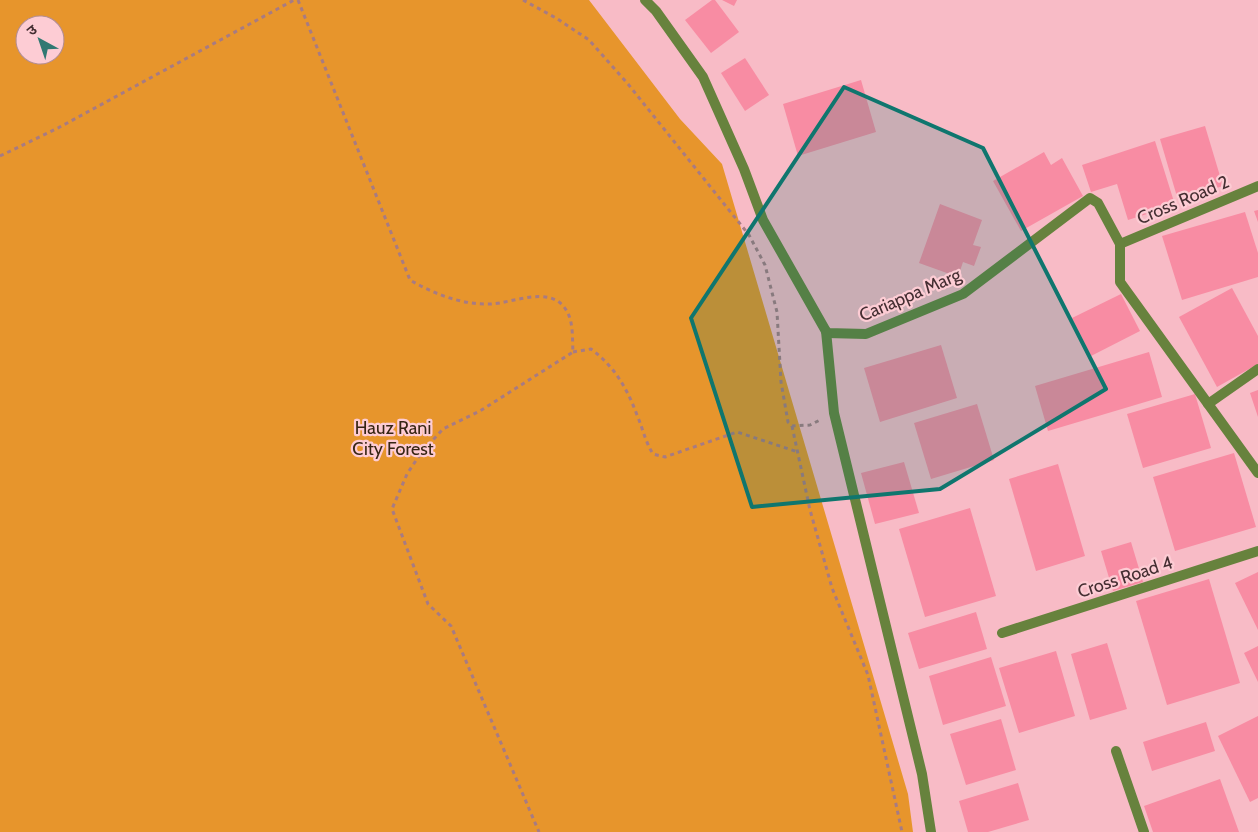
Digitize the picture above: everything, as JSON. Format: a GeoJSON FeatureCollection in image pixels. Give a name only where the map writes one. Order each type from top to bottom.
{"type":"FeatureCollection","features":[{"type":"Feature","properties":{"kind":"street"},"geometry":{"type":"LineString","coordinates":[[645,0],[656,11],[703,77],[744,169],[764,220],[826,331],[834,413],[922,774],[931,832]]}},
{"type":"Feature","properties":{"kind":"street","name":"Cross Road 2"},"geometry":{"type":"LineString","coordinates":[[1120,244],[1258,186]]}},
{"type":"Feature","properties":{"kind":"street","name":"Cariappa Marg"},"geometry":{"type":"LineString","coordinates":[[826,331],[827,333],[866,334],[963,294],[1090,198],[1098,203],[1120,244],[1120,282],[1258,473]]}},
{"type":"Feature","properties":{"kind":"street"},"geometry":{"type":"LineString","coordinates":[[1208,404],[1258,369]]}},
{"type":"Feature","properties":{"kind":"street","name":"Cross Road 4"},"geometry":{"type":"LineString","coordinates":[[1002,633],[1258,551]]}},
{"type":"Feature","properties":{"kind":"street"},"geometry":{"type":"LineString","coordinates":[[1116,751],[1144,832]]}},
{"type":"Feature","properties":{"kind":"path"},"geometry":{"type":"LineString","coordinates":[[0,156],[58,128],[294,0]]}},
{"type":"Feature","properties":{"kind":"path"},"geometry":{"type":"LineString","coordinates":[[298,0],[410,280],[446,298],[490,304],[546,296],[564,306],[571,320],[573,352]]}},
{"type":"Feature","properties":{"kind":"path"},"geometry":{"type":"LineString","coordinates":[[523,0],[556,18],[589,40],[628,84],[750,235],[765,265],[777,312],[781,382],[788,422],[792,426],[810,510],[832,588],[868,675],[902,832]]}},
{"type":"Feature","properties":{"kind":"path"},"geometry":{"type":"LineString","coordinates":[[539,832],[451,626],[428,604],[392,509],[407,474],[421,453],[443,429],[480,411],[573,352],[591,349],[608,362],[622,381],[638,416],[645,440],[653,454],[665,457],[737,432],[798,452]]}},
{"type":"Feature","properties":{"kind":"path"},"geometry":{"type":"LineString","coordinates":[[792,426],[810,425],[834,413]]}},
{"type":"Feature","properties":{"kind":"highlighted area"},"geometry":{"type":"Polygon","coordinates":[[[844,87],[983,148],[1106,389],[940,489],[752,507],[691,318],[844,87]]]}},
{"type":"Feature","properties":{"kind":"green space","name":"Hauz Rani City Forest"},"geometry":{"type":"Polygon","coordinates":[[[0,0],[589,0],[680,119],[722,164],[908,794],[913,832],[0,832],[0,0]]]}},
{"type":"Feature","properties":{"kind":"building"},"geometry":{"type":"Polygon","coordinates":[[[712,0],[715,0],[739,32],[711,53],[685,20],[712,0]]]}},
{"type":"Feature","properties":{"kind":"building"},"geometry":{"type":"Polygon","coordinates":[[[722,0],[737,0],[734,6],[722,0]]]}},
{"type":"Feature","properties":{"kind":"building"},"geometry":{"type":"Polygon","coordinates":[[[745,58],[769,95],[745,111],[721,73],[745,58]]]}},
{"type":"Feature","properties":{"kind":"building"},"geometry":{"type":"Polygon","coordinates":[[[861,80],[876,132],[798,156],[783,104],[861,80]]]}},
{"type":"Feature","properties":{"kind":"building"},"geometry":{"type":"Polygon","coordinates":[[[1205,126],[1223,186],[1178,200],[1160,139],[1205,126]]]}},
{"type":"Feature","properties":{"kind":"building"},"geometry":{"type":"Polygon","coordinates":[[[1155,141],[1175,205],[1128,220],[1117,184],[1091,192],[1082,165],[1155,141]]]}},
{"type":"Feature","properties":{"kind":"building"},"geometry":{"type":"Polygon","coordinates":[[[1044,152],[1051,165],[1062,158],[1083,196],[1021,231],[993,181],[1044,152]]]}},
{"type":"Feature","properties":{"kind":"building"},"geometry":{"type":"Polygon","coordinates":[[[940,204],[982,220],[973,245],[981,247],[974,266],[963,262],[958,277],[919,263],[940,204]]]}},
{"type":"Feature","properties":{"kind":"building"},"geometry":{"type":"Polygon","coordinates":[[[1258,210],[1258,222],[1254,211],[1258,210]]]}},
{"type":"Feature","properties":{"kind":"building"},"geometry":{"type":"Polygon","coordinates":[[[1245,212],[1258,253],[1258,277],[1182,300],[1162,236],[1245,212]]]}},
{"type":"Feature","properties":{"kind":"building"},"geometry":{"type":"Polygon","coordinates":[[[1232,288],[1258,336],[1258,364],[1217,387],[1179,317],[1232,288]]]}},
{"type":"Feature","properties":{"kind":"building"},"geometry":{"type":"Polygon","coordinates":[[[1121,294],[1140,331],[1091,356],[1072,318],[1121,294]]]}},
{"type":"Feature","properties":{"kind":"building"},"geometry":{"type":"Polygon","coordinates":[[[941,345],[957,398],[880,422],[864,368],[941,345]]]}},
{"type":"Feature","properties":{"kind":"building"},"geometry":{"type":"Polygon","coordinates":[[[1149,352],[1162,397],[1048,431],[1035,386],[1149,352]]]}},
{"type":"Feature","properties":{"kind":"building"},"geometry":{"type":"Polygon","coordinates":[[[1258,390],[1258,417],[1250,393],[1258,390]]]}},
{"type":"Feature","properties":{"kind":"building"},"geometry":{"type":"Polygon","coordinates":[[[1195,394],[1211,448],[1143,468],[1127,414],[1195,394]]]}},
{"type":"Feature","properties":{"kind":"building"},"geometry":{"type":"Polygon","coordinates":[[[977,404],[994,460],[931,479],[914,423],[977,404]]]}},
{"type":"Feature","properties":{"kind":"building"},"geometry":{"type":"Polygon","coordinates":[[[1234,453],[1256,527],[1175,551],[1153,477],[1234,453]]]}},
{"type":"Feature","properties":{"kind":"building"},"geometry":{"type":"Polygon","coordinates":[[[904,462],[919,513],[875,524],[861,473],[904,462]]]}},
{"type":"Feature","properties":{"kind":"building"},"geometry":{"type":"Polygon","coordinates":[[[1058,464],[1085,556],[1036,571],[1009,479],[1058,464]]]}},
{"type":"Feature","properties":{"kind":"building"},"geometry":{"type":"Polygon","coordinates":[[[970,508],[996,596],[925,617],[899,529],[970,508]]]}},
{"type":"Feature","properties":{"kind":"building"},"geometry":{"type":"Polygon","coordinates":[[[1131,542],[1143,582],[1113,591],[1101,551],[1131,542]]]}},
{"type":"Feature","properties":{"kind":"building"},"geometry":{"type":"Polygon","coordinates":[[[1258,572],[1258,630],[1235,583],[1258,572]]]}},
{"type":"Feature","properties":{"kind":"building"},"geometry":{"type":"Polygon","coordinates":[[[1209,579],[1240,683],[1167,705],[1136,601],[1209,579]]]}},
{"type":"Feature","properties":{"kind":"building"},"geometry":{"type":"Polygon","coordinates":[[[976,612],[987,649],[919,669],[908,633],[976,612]]]}},
{"type":"Feature","properties":{"kind":"building"},"geometry":{"type":"Polygon","coordinates":[[[1107,643],[1127,709],[1090,720],[1071,654],[1107,643]]]}},
{"type":"Feature","properties":{"kind":"building"},"geometry":{"type":"Polygon","coordinates":[[[1258,646],[1258,682],[1244,653],[1258,646]]]}},
{"type":"Feature","properties":{"kind":"building"},"geometry":{"type":"Polygon","coordinates":[[[1056,651],[1075,716],[1019,733],[999,668],[1056,651]]]}},
{"type":"Feature","properties":{"kind":"building"},"geometry":{"type":"Polygon","coordinates":[[[991,657],[1006,706],[943,725],[929,676],[991,657]]]}},
{"type":"Feature","properties":{"kind":"building"},"geometry":{"type":"Polygon","coordinates":[[[1258,716],[1258,798],[1250,802],[1218,736],[1258,716]]]}},
{"type":"Feature","properties":{"kind":"building"},"geometry":{"type":"Polygon","coordinates":[[[1001,719],[1016,770],[966,785],[950,734],[1001,719]]]}},
{"type":"Feature","properties":{"kind":"building"},"geometry":{"type":"Polygon","coordinates":[[[1206,722],[1215,751],[1152,771],[1143,742],[1206,722]]]}},
{"type":"Feature","properties":{"kind":"building"},"geometry":{"type":"Polygon","coordinates":[[[1220,779],[1239,832],[1153,832],[1144,806],[1220,779]]]}},
{"type":"Feature","properties":{"kind":"building"},"geometry":{"type":"Polygon","coordinates":[[[1018,783],[1029,820],[988,832],[968,832],[959,801],[1018,783]]]}}]}
